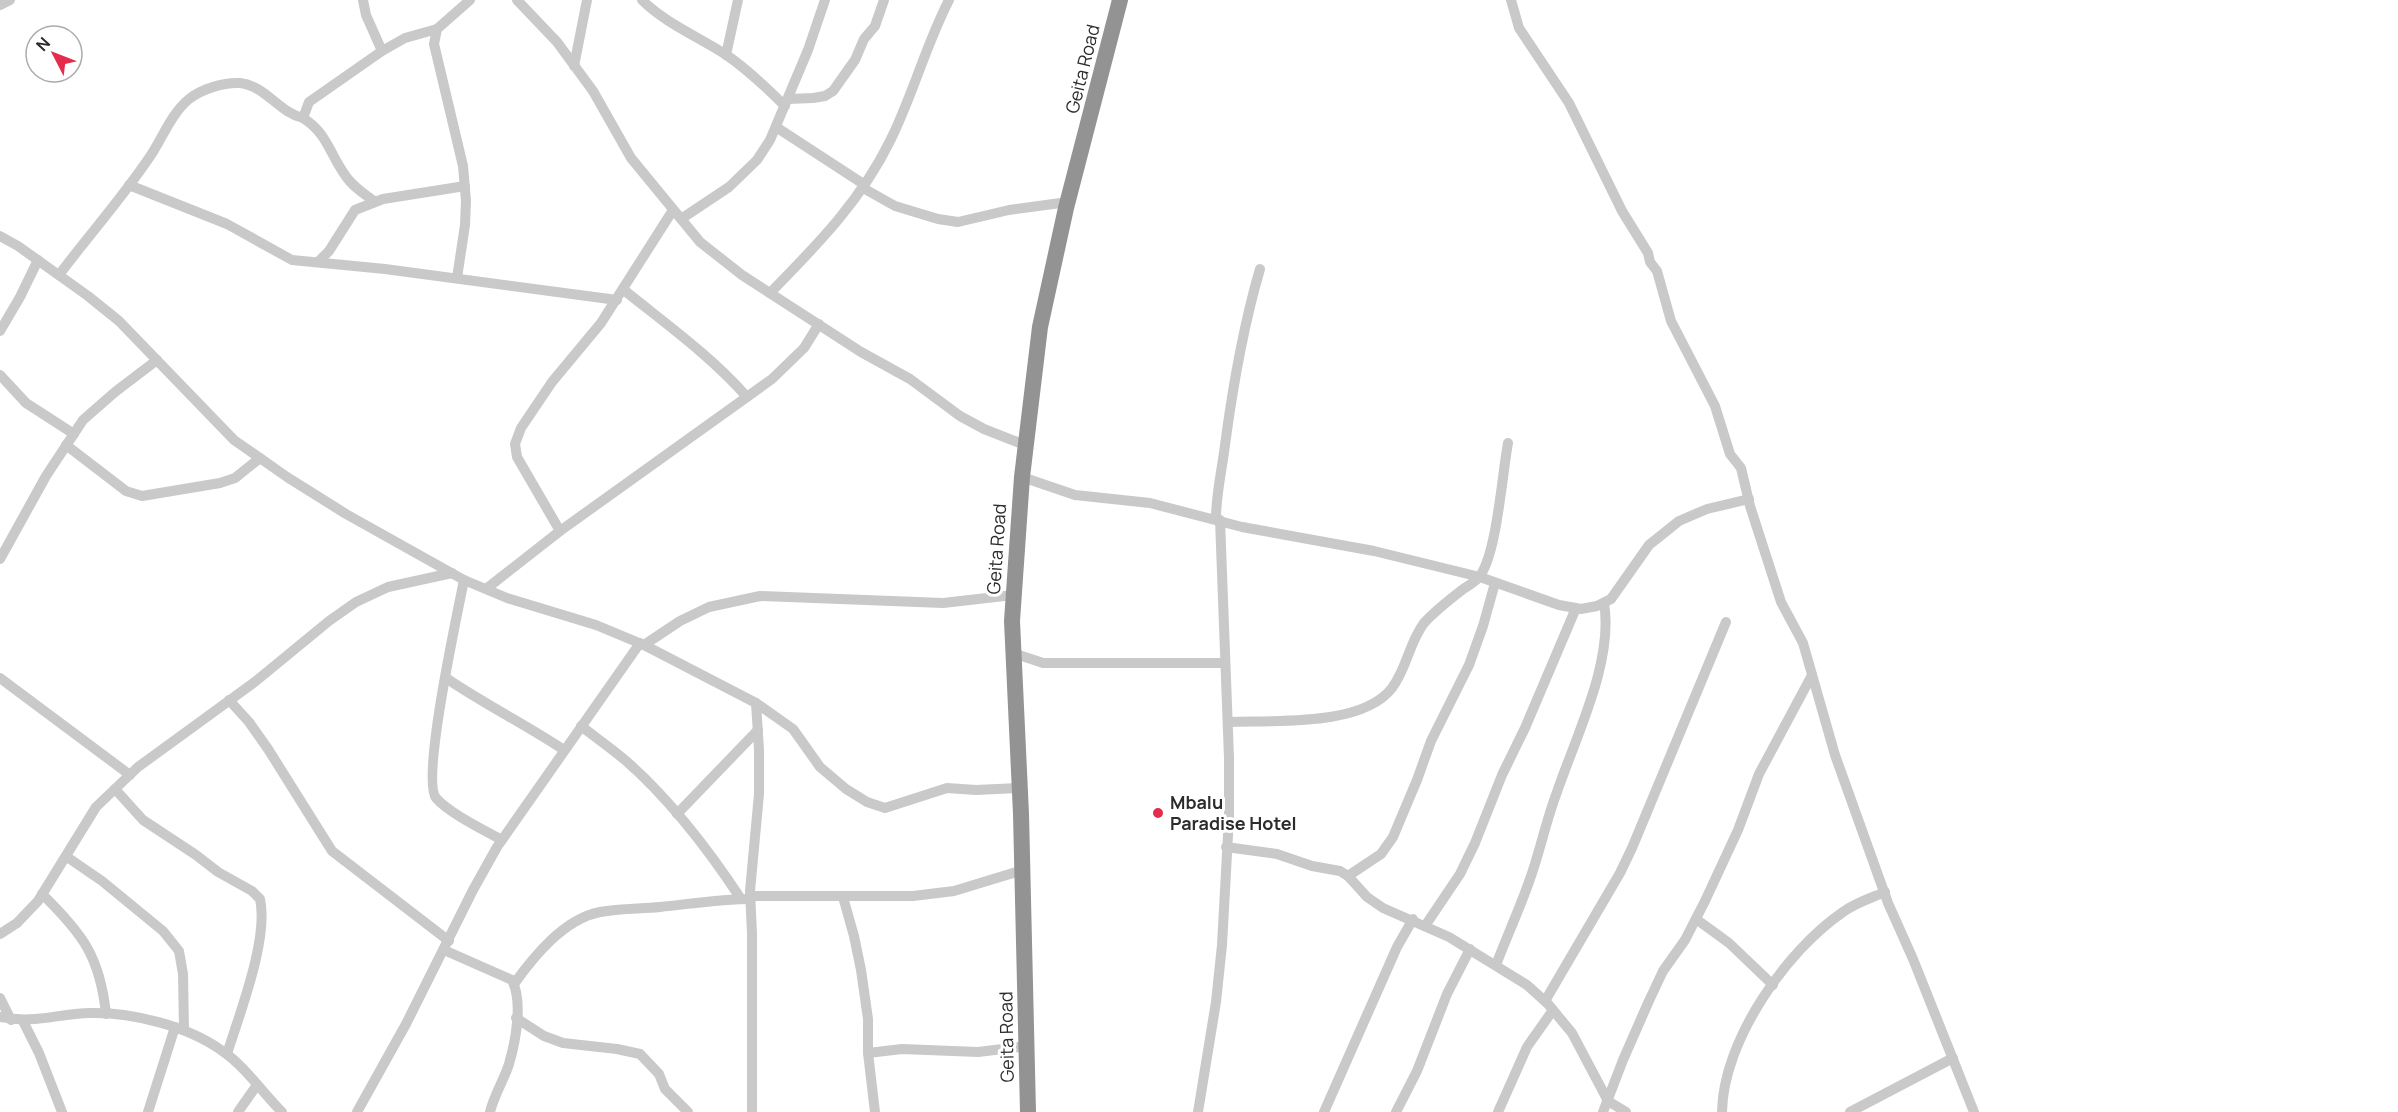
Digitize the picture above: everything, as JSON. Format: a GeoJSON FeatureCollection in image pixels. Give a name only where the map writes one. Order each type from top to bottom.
{"type":"FeatureCollection","features":[{"type":"Feature","properties":{"kind":"highway","name":"Geita Road"},"geometry":{"type":"LineString","coordinates":[[1028,1112],[1023,870],[1012,621],[1022,477],[1040,327],[1068,202],[1120,0]]}},
{"type":"Feature","properties":{"kind":"street"},"geometry":{"type":"LineString","coordinates":[[0,5],[10,0]]}},
{"type":"Feature","properties":{"kind":"street"},"geometry":{"type":"LineString","coordinates":[[363,0],[366,15],[382,51]]}},
{"type":"Feature","properties":{"kind":"street"},"geometry":{"type":"LineString","coordinates":[[303,118],[309,102],[382,51],[405,38],[437,28],[470,0]]}},
{"type":"Feature","properties":{"kind":"street"},"geometry":{"type":"LineString","coordinates":[[517,0],[557,42],[593,91],[631,158],[700,242],[742,275],[861,352],[910,379],[960,416],[984,429],[1025,445]]}},
{"type":"Feature","properties":{"kind":"street"},"geometry":{"type":"LineString","coordinates":[[574,66],[587,0]]}},
{"type":"Feature","properties":{"kind":"street"},"geometry":{"type":"LineString","coordinates":[[642,0],[653,11],[726,55],[786,103]]}},
{"type":"Feature","properties":{"kind":"street"},"geometry":{"type":"LineString","coordinates":[[726,55],[738,0]]}},
{"type":"Feature","properties":{"kind":"street"},"geometry":{"type":"LineString","coordinates":[[681,219],[729,187],[757,160],[776,127],[808,50],[825,0]]}},
{"type":"Feature","properties":{"kind":"street"},"geometry":{"type":"LineString","coordinates":[[786,103],[825,96],[833,91],[855,60],[864,39],[874,26],[884,0]]}},
{"type":"Feature","properties":{"kind":"street"},"geometry":{"type":"LineString","coordinates":[[770,293],[839,221],[864,187],[891,138],[949,0]]}},
{"type":"Feature","properties":{"kind":"street"},"geometry":{"type":"LineString","coordinates":[[1511,0],[1520,28],[1569,104],[1622,211],[1657,271],[1671,321],[1715,406],[1730,454],[1741,468],[1780,602],[1803,643],[1835,755],[1885,892],[1974,1112]]}},
{"type":"Feature","properties":{"kind":"street"},"geometry":{"type":"LineString","coordinates":[[437,28],[434,44],[463,166],[465,186],[465,225],[457,278]]}},
{"type":"Feature","properties":{"kind":"street"},"geometry":{"type":"LineString","coordinates":[[59,276],[152,154],[178,109],[204,89],[239,83],[253,87],[287,113],[303,118],[318,128],[324,136],[346,177],[374,201]]}},
{"type":"Feature","properties":{"kind":"street"},"geometry":{"type":"LineString","coordinates":[[776,127],[895,206],[938,219],[958,222],[1009,210],[1068,202]]}},
{"type":"Feature","properties":{"kind":"street"},"geometry":{"type":"LineString","coordinates":[[129,185],[227,224],[292,260],[457,278],[617,300]]}},
{"type":"Feature","properties":{"kind":"street"},"geometry":{"type":"LineString","coordinates":[[318,262],[333,246],[355,210],[374,201],[465,186]]}},
{"type":"Feature","properties":{"kind":"street"},"geometry":{"type":"LineString","coordinates":[[560,531],[517,457],[515,444],[532,409],[601,323],[673,210]]}},
{"type":"Feature","properties":{"kind":"street"},"geometry":{"type":"LineString","coordinates":[[0,236],[38,260],[119,321],[234,440],[260,458],[346,514],[464,580],[507,598],[596,625],[641,644],[756,703],[793,729],[820,767],[846,789],[867,802],[885,808],[947,788],[976,790],[1020,788]]}},
{"type":"Feature","properties":{"kind":"street"},"geometry":{"type":"LineString","coordinates":[[0,331],[38,260]]}},
{"type":"Feature","properties":{"kind":"street"},"geometry":{"type":"LineString","coordinates":[[1198,1112],[1217,991],[1228,817],[1228,722],[1218,491],[1246,316],[1260,269]]}},
{"type":"Feature","properties":{"kind":"street"},"geometry":{"type":"LineString","coordinates":[[624,290],[701,352],[747,397]]}},
{"type":"Feature","properties":{"kind":"street"},"geometry":{"type":"LineString","coordinates":[[486,589],[560,531],[788,365],[804,348],[819,324]]}},
{"type":"Feature","properties":{"kind":"street"},"geometry":{"type":"LineString","coordinates":[[0,559],[26,509],[83,420],[157,360]]}},
{"type":"Feature","properties":{"kind":"street"},"geometry":{"type":"LineString","coordinates":[[0,375],[26,403],[74,434]]}},
{"type":"Feature","properties":{"kind":"street"},"geometry":{"type":"LineString","coordinates":[[1228,722],[1328,718],[1358,712],[1380,701],[1392,687],[1404,665],[1412,642],[1425,622],[1480,577],[1495,532],[1508,443]]}},
{"type":"Feature","properties":{"kind":"street"},"geometry":{"type":"LineString","coordinates":[[66,445],[126,490],[142,496],[220,483],[234,478],[260,458]]}},
{"type":"Feature","properties":{"kind":"street"},"geometry":{"type":"LineString","coordinates":[[1022,477],[1075,495],[1150,503],[1242,527],[1374,551],[1480,577],[1559,605],[1576,608],[1597,606],[1611,599],[1649,545],[1678,521],[1707,509],[1749,499]]}},
{"type":"Feature","properties":{"kind":"street"},"geometry":{"type":"LineString","coordinates":[[0,934],[17,923],[42,894],[96,807],[130,776],[356,602],[388,586],[452,573]]}},
{"type":"Feature","properties":{"kind":"street"},"geometry":{"type":"LineString","coordinates":[[464,580],[432,756],[434,794],[472,824],[502,840]]}},
{"type":"Feature","properties":{"kind":"street"},"geometry":{"type":"LineString","coordinates":[[1348,876],[1381,854],[1393,837],[1418,780],[1431,741],[1469,665],[1484,626],[1495,583]]}},
{"type":"Feature","properties":{"kind":"street"},"geometry":{"type":"LineString","coordinates":[[357,1112],[447,945],[473,890],[502,840],[641,644],[680,621],[709,608],[760,596],[943,603],[1014,595]]}},
{"type":"Feature","properties":{"kind":"street"},"geometry":{"type":"LineString","coordinates":[[1496,965],[1531,878],[1543,833],[1580,733],[1605,646],[1607,622],[1604,603]]}},
{"type":"Feature","properties":{"kind":"street"},"geometry":{"type":"LineString","coordinates":[[1425,926],[1460,874],[1475,843],[1502,775],[1525,728],[1576,608]]}},
{"type":"Feature","properties":{"kind":"street"},"geometry":{"type":"LineString","coordinates":[[1545,1001],[1620,873],[1632,848],[1726,622]]}},
{"type":"Feature","properties":{"kind":"street"},"geometry":{"type":"LineString","coordinates":[[1013,654],[1043,663],[1226,663]]}},
{"type":"Feature","properties":{"kind":"street"},"geometry":{"type":"LineString","coordinates":[[1606,1107],[1663,971],[1696,920],[1738,830],[1759,774],[1812,675]]}},
{"type":"Feature","properties":{"kind":"street"},"geometry":{"type":"LineString","coordinates":[[0,678],[130,776]]}},
{"type":"Feature","properties":{"kind":"street"},"geometry":{"type":"LineString","coordinates":[[446,678],[475,698],[524,723],[564,750]]}},
{"type":"Feature","properties":{"kind":"street"},"geometry":{"type":"LineString","coordinates":[[229,700],[249,722],[268,749],[332,851],[447,945],[512,980],[516,989],[516,1017],[509,1065],[490,1112]]}},
{"type":"Feature","properties":{"kind":"street"},"geometry":{"type":"LineString","coordinates":[[752,1112],[748,898],[759,794],[756,703]]}},
{"type":"Feature","properties":{"kind":"street"},"geometry":{"type":"LineString","coordinates":[[581,726],[625,760],[677,814],[748,898]]}},
{"type":"Feature","properties":{"kind":"street"},"geometry":{"type":"LineString","coordinates":[[677,814],[758,730]]}},
{"type":"Feature","properties":{"kind":"street"},"geometry":{"type":"LineString","coordinates":[[115,789],[142,820],[218,872],[252,891],[260,900],[260,932],[250,977],[227,1054]]}},
{"type":"Feature","properties":{"kind":"street"},"geometry":{"type":"LineString","coordinates":[[1226,847],[1277,854],[1312,867],[1340,871],[1348,876],[1367,897],[1383,908],[1413,920],[1470,949],[1527,985],[1545,1001],[1572,1033],[1606,1107]]}},
{"type":"Feature","properties":{"kind":"street"},"geometry":{"type":"LineString","coordinates":[[67,856],[102,881],[163,931],[178,951],[183,974],[180,1028],[148,1112]]}},
{"type":"Feature","properties":{"kind":"street"},"geometry":{"type":"LineString","coordinates":[[514,984],[526,966],[562,932],[579,920],[598,912],[721,899],[914,896],[954,891],[1023,870]]}},
{"type":"Feature","properties":{"kind":"street"},"geometry":{"type":"LineString","coordinates":[[1722,1112],[1728,1068],[1745,1026],[1786,967],[1816,932],[1845,910],[1885,892]]}},
{"type":"Feature","properties":{"kind":"street"},"geometry":{"type":"LineString","coordinates":[[42,894],[78,932],[91,951],[101,979],[106,1014]]}},
{"type":"Feature","properties":{"kind":"street"},"geometry":{"type":"LineString","coordinates":[[843,897],[861,970],[868,1019],[868,1053],[875,1112]]}},
{"type":"Feature","properties":{"kind":"street"},"geometry":{"type":"LineString","coordinates":[[1324,1112],[1397,947],[1413,920]]}},
{"type":"Feature","properties":{"kind":"street"},"geometry":{"type":"LineString","coordinates":[[1696,920],[1729,944],[1773,986]]}},
{"type":"Feature","properties":{"kind":"street"},"geometry":{"type":"LineString","coordinates":[[1396,1112],[1431,1040],[1447,994],[1470,949]]}},
{"type":"Feature","properties":{"kind":"street"},"geometry":{"type":"LineString","coordinates":[[0,998],[5,1018],[40,1021],[64,1014],[106,1014],[180,1028],[227,1054],[282,1112]]}},
{"type":"Feature","properties":{"kind":"street"},"geometry":{"type":"LineString","coordinates":[[1497,1112],[1527,1047],[1553,1010]]}},
{"type":"Feature","properties":{"kind":"street"},"geometry":{"type":"LineString","coordinates":[[516,1017],[544,1036],[563,1043],[640,1054],[659,1074],[665,1089],[688,1112]]}},
{"type":"Feature","properties":{"kind":"street"},"geometry":{"type":"LineString","coordinates":[[23,1021],[39,1053],[62,1112]]}},
{"type":"Feature","properties":{"kind":"street"},"geometry":{"type":"LineString","coordinates":[[868,1053],[902,1049],[978,1052],[1027,1046]]}},
{"type":"Feature","properties":{"kind":"street"},"geometry":{"type":"LineString","coordinates":[[1850,1112],[1953,1058]]}},
{"type":"Feature","properties":{"kind":"street"},"geometry":{"type":"LineString","coordinates":[[238,1112],[257,1085]]}},
{"type":"Feature","properties":{"kind":"street"},"geometry":{"type":"LineString","coordinates":[[1606,1107],[1626,1112]]}},
{"type":"Feature","properties":{"kind":"place","name":"Mbalu Paradise Hotel"},"geometry":{"type":"Point","coordinates":[1158,813]}}]}
